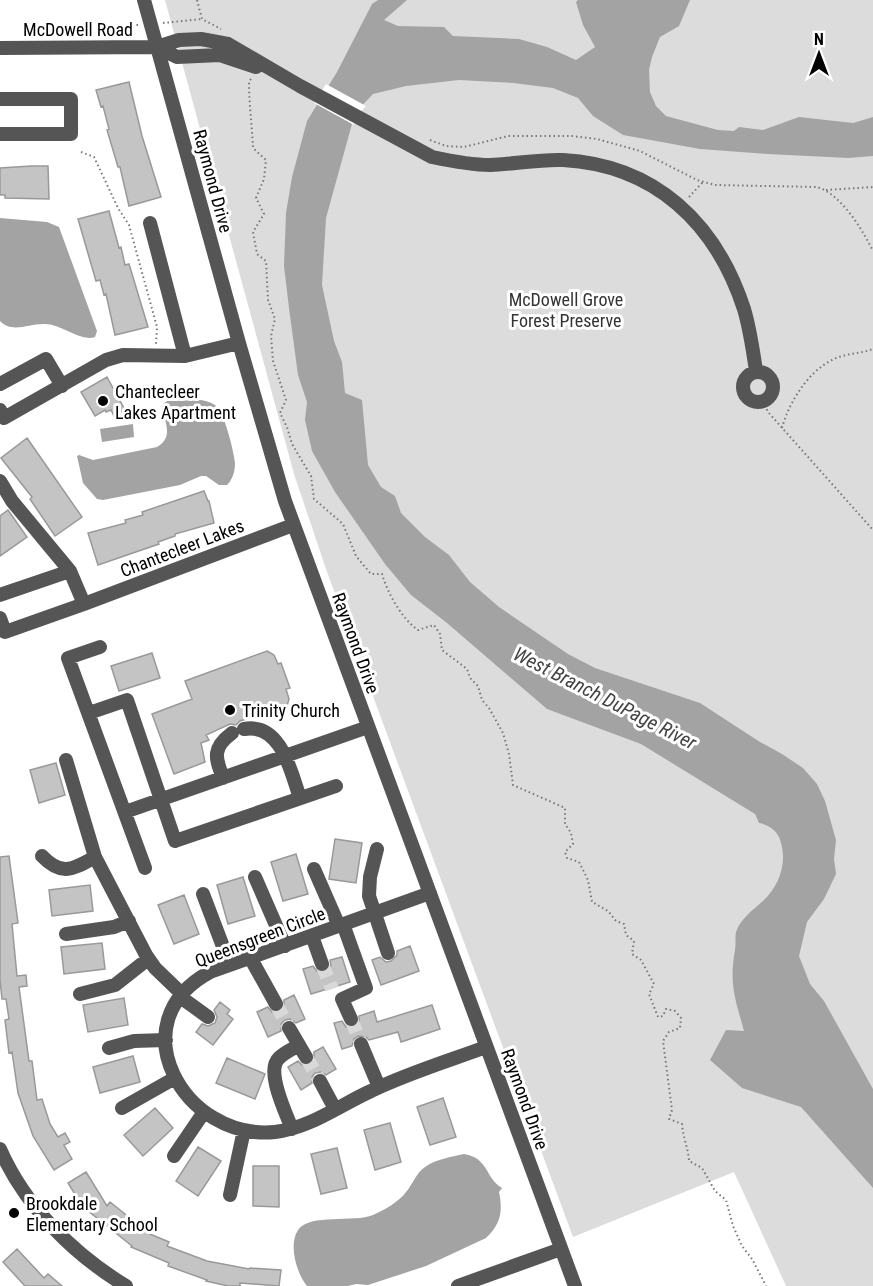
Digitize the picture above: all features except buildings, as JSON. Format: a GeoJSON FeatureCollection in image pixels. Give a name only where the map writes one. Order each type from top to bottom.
{"type":"FeatureCollection","features":[{"type":"Feature","properties":{"kind":"street","name":"Raymond Drive"},"geometry":{"type":"LineString","coordinates":[[144,0],[272,461],[575,1286]]}},
{"type":"Feature","properties":{"kind":"street"},"geometry":{"type":"LineString","coordinates":[[157,47],[179,39],[215,40],[240,50],[300,86],[432,157],[489,165],[562,160],[613,168],[634,175],[654,186],[680,207],[713,245],[728,269],[748,324],[756,371]]}},
{"type":"Feature","properties":{"kind":"street","name":"McDowell Road"},"geometry":{"type":"LineString","coordinates":[[0,48],[157,47]]}},
{"type":"Feature","properties":{"kind":"street"},"geometry":{"type":"LineString","coordinates":[[157,47],[177,57],[220,55],[300,86]]}},
{"type":"Feature","properties":{"kind":"street"},"geometry":{"type":"LineString","coordinates":[[0,99],[71,99],[71,134],[0,134]]}},
{"type":"Feature","properties":{"kind":"street"},"geometry":{"type":"LineString","coordinates":[[150,223],[185,356]]}},
{"type":"Feature","properties":{"kind":"street"},"geometry":{"type":"LineString","coordinates":[[0,410],[4,418],[106,360],[123,355],[185,356],[239,343]]}},
{"type":"Feature","properties":{"kind":"street"},"geometry":{"type":"LineString","coordinates":[[0,384],[46,358],[62,386]]}},
{"type":"Feature","properties":{"kind":"street"},"geometry":{"type":"LineString","coordinates":[[756,371],[767,374],[773,384],[771,394],[763,401],[754,402],[745,396],[742,385],[746,375],[756,371]]}},
{"type":"Feature","properties":{"kind":"street"},"geometry":{"type":"LineString","coordinates":[[0,481],[12,501],[70,571],[84,604]]}},
{"type":"Feature","properties":{"kind":"street","name":"Chantecleer Lakes"},"geometry":{"type":"LineString","coordinates":[[0,618],[5,632],[294,525]]}},
{"type":"Feature","properties":{"kind":"street"},"geometry":{"type":"LineString","coordinates":[[0,595],[70,571]]}},
{"type":"Feature","properties":{"kind":"street"},"geometry":{"type":"LineString","coordinates":[[100,647],[68,658],[145,868]]}},
{"type":"Feature","properties":{"kind":"street"},"geometry":{"type":"LineString","coordinates":[[89,713],[127,700],[175,841],[336,786]]}},
{"type":"Feature","properties":{"kind":"street"},"geometry":{"type":"LineString","coordinates":[[223,778],[216,758],[218,746],[238,731],[256,726],[277,742],[285,756],[300,798]]}},
{"type":"Feature","properties":{"kind":"street"},"geometry":{"type":"LineString","coordinates":[[125,812],[368,727]]}},
{"type":"Feature","properties":{"kind":"street"},"geometry":{"type":"LineString","coordinates":[[66,760],[95,856],[148,958],[180,995],[208,1017]]}},
{"type":"Feature","properties":{"kind":"street"},"geometry":{"type":"LineString","coordinates":[[377,849],[370,878],[369,896],[387,953]]}},
{"type":"Feature","properties":{"kind":"street"},"geometry":{"type":"LineString","coordinates":[[42,856],[52,866],[72,870],[95,856]]}},
{"type":"Feature","properties":{"kind":"street"},"geometry":{"type":"LineString","coordinates":[[314,869],[341,925],[366,988],[337,994],[351,1019]]}},
{"type":"Feature","properties":{"kind":"street"},"geometry":{"type":"LineString","coordinates":[[255,877],[285,946]]}},
{"type":"Feature","properties":{"kind":"street","name":"Queensgreen Circle"},"geometry":{"type":"LineString","coordinates":[[430,893],[210,972],[195,980],[180,995],[168,1017],[167,1057],[175,1078],[204,1112],[225,1124],[244,1130],[274,1132],[292,1129],[379,1087],[486,1047]]}},
{"type":"Feature","properties":{"kind":"street"},"geometry":{"type":"LineString","coordinates":[[203,894],[230,965]]}},
{"type":"Feature","properties":{"kind":"street"},"geometry":{"type":"LineString","coordinates":[[66,934],[114,927],[126,916]]}},
{"type":"Feature","properties":{"kind":"street"},"geometry":{"type":"LineString","coordinates":[[312,936],[322,964]]}},
{"type":"Feature","properties":{"kind":"street"},"geometry":{"type":"LineString","coordinates":[[80,994],[115,985],[148,958]]}},
{"type":"Feature","properties":{"kind":"street"},"geometry":{"type":"LineString","coordinates":[[251,959],[276,1004]]}},
{"type":"Feature","properties":{"kind":"street"},"geometry":{"type":"LineString","coordinates":[[289,1028],[303,1051],[278,1058],[274,1076],[292,1129]]}},
{"type":"Feature","properties":{"kind":"street"},"geometry":{"type":"LineString","coordinates":[[109,1048],[134,1041],[166,1040]]}},
{"type":"Feature","properties":{"kind":"street"},"geometry":{"type":"LineString","coordinates":[[361,1044],[379,1087]]}},
{"type":"Feature","properties":{"kind":"street"},"geometry":{"type":"LineString","coordinates":[[122,1108],[175,1078]]}},
{"type":"Feature","properties":{"kind":"street"},"geometry":{"type":"LineString","coordinates":[[320,1081],[335,1109]]}},
{"type":"Feature","properties":{"kind":"street"},"geometry":{"type":"LineString","coordinates":[[174,1156],[204,1112]]}},
{"type":"Feature","properties":{"kind":"street"},"geometry":{"type":"LineString","coordinates":[[230,1196],[244,1130]]}},
{"type":"Feature","properties":{"kind":"street"},"geometry":{"type":"LineString","coordinates":[[0,1149],[27,1196],[41,1214],[78,1251],[126,1286]]}},
{"type":"Feature","properties":{"kind":"street"},"geometry":{"type":"LineString","coordinates":[[458,1286],[561,1249]]}},
{"type":"Feature","properties":{"kind":"path"},"geometry":{"type":"LineString","coordinates":[[166,23],[202,19],[197,0]]}},
{"type":"Feature","properties":{"kind":"path"},"geometry":{"type":"LineString","coordinates":[[261,69],[249,81],[253,148],[266,160],[264,179],[256,198],[264,214],[253,232],[257,254],[266,261],[268,300],[275,319],[271,336],[273,361],[286,400],[280,414],[292,444],[311,476],[314,499],[343,524],[356,556],[371,574],[382,574],[386,586],[409,624],[418,630],[434,625],[440,634],[442,650],[466,669],[470,678],[478,686],[482,700],[503,733],[509,754],[513,785],[565,808],[565,824],[571,833],[573,844],[565,852],[567,858],[579,862],[588,880],[592,902],[608,911],[616,921],[624,924],[626,935],[634,941],[632,954],[641,960],[654,984],[649,994],[658,1017],[663,1016],[666,1010],[675,1011],[681,1018],[681,1028],[669,1032],[663,1041],[672,1110],[669,1119],[682,1124],[683,1139],[688,1149],[689,1161],[702,1168],[715,1191],[726,1200],[733,1226],[742,1246],[752,1259],[765,1286]]}},
{"type":"Feature","properties":{"kind":"path"},"geometry":{"type":"LineString","coordinates":[[81,152],[94,157],[117,208],[129,225],[157,327],[156,347]]}},
{"type":"Feature","properties":{"kind":"path"},"geometry":{"type":"LineString","coordinates":[[680,207],[703,182]]}},
{"type":"Feature","properties":{"kind":"path"},"geometry":{"type":"LineString","coordinates":[[873,187],[826,190],[836,197],[865,236],[873,251]]}},
{"type":"Feature","properties":{"kind":"path"},"geometry":{"type":"LineString","coordinates":[[782,428],[798,394],[819,368],[832,359],[873,349]]}},
{"type":"Feature","properties":{"kind":"path"},"geometry":{"type":"LineString","coordinates":[[763,401],[768,412],[873,531]]}},
{"type":"Feature","properties":{"kind":"green space","name":"McDowell Grove Forest Preserve"},"geometry":{"type":"Polygon","coordinates":[[[165,0],[873,0],[873,1286],[786,1286],[734,1172],[573,1237],[326,569],[294,474],[165,0]]]}},
{"type":"Feature","properties":{"kind":"water","name":"West Branch DuPage River"},"geometry":{"type":"Polygon","coordinates":[[[378,0],[407,0],[384,20],[398,26],[444,27],[453,36],[519,39],[547,47],[576,60],[595,47],[583,25],[576,2],[578,0],[690,0],[679,26],[660,37],[649,70],[650,92],[656,106],[666,116],[718,130],[734,131],[739,127],[763,130],[799,117],[853,123],[873,117],[873,156],[848,158],[700,149],[623,135],[593,116],[578,98],[553,88],[459,80],[406,86],[373,94],[355,113],[326,218],[322,285],[334,341],[342,362],[345,393],[362,400],[368,465],[381,487],[395,496],[401,513],[425,537],[449,555],[470,582],[499,607],[568,654],[595,668],[700,703],[803,768],[817,784],[825,801],[836,840],[834,859],[836,874],[824,899],[807,922],[799,956],[810,984],[824,1001],[873,1089],[873,1188],[801,1107],[742,1088],[710,1060],[726,1030],[744,1031],[733,982],[736,932],[744,918],[769,895],[777,882],[782,867],[783,851],[776,832],[767,825],[759,823],[755,814],[641,744],[547,709],[411,595],[385,564],[335,492],[312,451],[305,420],[307,402],[298,375],[284,266],[286,213],[292,177],[307,121],[337,72],[372,4],[378,0]]]}},
{"type":"Feature","properties":{"kind":"water"},"geometry":{"type":"Polygon","coordinates":[[[0,218],[47,222],[59,227],[97,331],[95,337],[83,337],[51,325],[10,327],[0,321],[0,218]]]}},
{"type":"Feature","properties":{"kind":"water"},"geometry":{"type":"Polygon","coordinates":[[[201,400],[218,408],[229,434],[235,466],[232,478],[227,485],[219,485],[206,476],[201,476],[180,485],[103,500],[97,499],[83,483],[77,456],[93,460],[157,447],[163,443],[167,433],[163,404],[167,401],[201,400]]]}},
{"type":"Feature","properties":{"kind":"water"},"geometry":{"type":"Polygon","coordinates":[[[133,424],[134,437],[102,442],[100,429],[133,424]]]}},
{"type":"Feature","properties":{"kind":"water"},"geometry":{"type":"Polygon","coordinates":[[[464,1154],[472,1156],[483,1164],[492,1179],[502,1188],[499,1192],[500,1217],[495,1228],[486,1238],[426,1266],[368,1285],[307,1286],[295,1259],[294,1243],[298,1230],[304,1225],[322,1220],[373,1215],[399,1199],[419,1172],[429,1164],[464,1154]]]}},
{"type":"Feature","properties":{"kind":"pier"},"geometry":{"type":"Polygon","coordinates":[[[326,84],[366,106],[358,115],[354,125],[314,103],[326,84]]]}},
{"type":"Feature","properties":{"kind":"tunnel"},"geometry":{"type":"LineString","coordinates":[[322,964],[332,989]]}},
{"type":"Feature","properties":{"kind":"tunnel"},"geometry":{"type":"LineString","coordinates":[[276,1004],[289,1028]]}},
{"type":"Feature","properties":{"kind":"tunnel"},"geometry":{"type":"LineString","coordinates":[[351,1019],[361,1044]]}},
{"type":"Feature","properties":{"kind":"tunnel"},"geometry":{"type":"LineString","coordinates":[[306,1057],[320,1081]]}},
{"type":"Feature","properties":{"kind":"place","name":"Chantecleer Lakes Apartment"},"geometry":{"type":"Point","coordinates":[103,401]}},
{"type":"Feature","properties":{"kind":"place","name":"Trinity Church"},"geometry":{"type":"Point","coordinates":[230,710]}},
{"type":"Feature","properties":{"kind":"place","name":"Brookdale Elementary School"},"geometry":{"type":"Point","coordinates":[14,1213]}}]}
